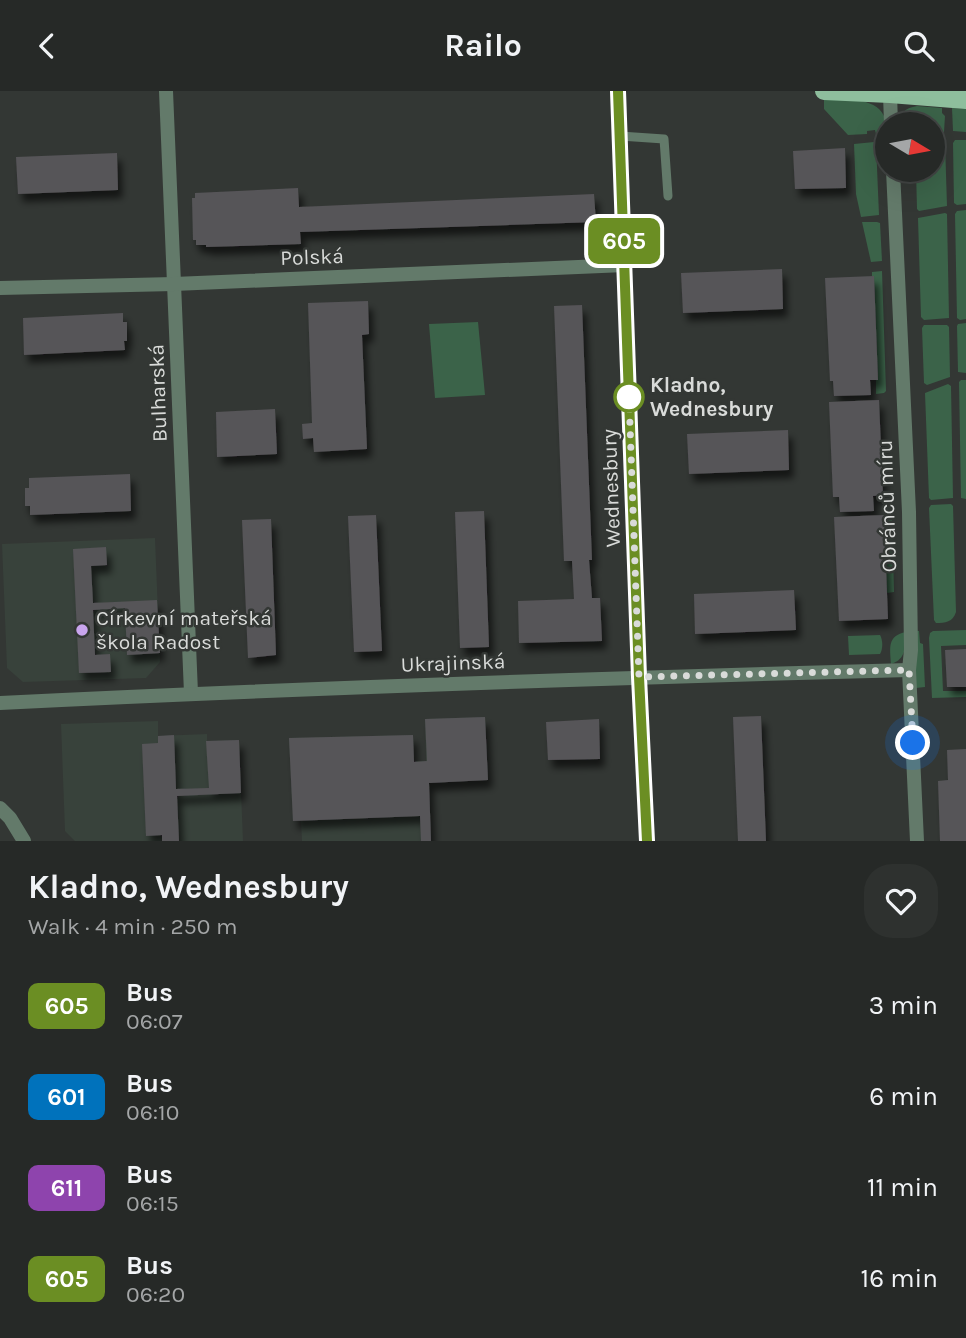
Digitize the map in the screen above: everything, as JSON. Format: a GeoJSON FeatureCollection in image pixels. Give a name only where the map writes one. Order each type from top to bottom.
{"type":"FeatureCollection","features":[{"type":"Feature","properties":{"kind":"main road"},"geometry":{"type":"LineString","coordinates":[[824,91],[966,100]]}},
{"type":"Feature","properties":{"kind":"street","name":"Bulharská"},"geometry":{"type":"LineString","coordinates":[[166,91],[191,693]]}},
{"type":"Feature","properties":{"kind":"street","name":"Wednesbury"},"geometry":{"type":"LineString","coordinates":[[618,91],[647,841]]}},
{"type":"Feature","properties":{"kind":"street"},"geometry":{"type":"LineString","coordinates":[[890,94],[891,112]]}},
{"type":"Feature","properties":{"kind":"street","name":"Obránců míru"},"geometry":{"type":"LineString","coordinates":[[894,182],[909,512],[909,670],[917,841]]}},
{"type":"Feature","properties":{"kind":"street","name":"Polská"},"geometry":{"type":"LineString","coordinates":[[0,288],[174,284],[625,265]]}},
{"type":"Feature","properties":{"kind":"street","name":"Ukrajinská"},"geometry":{"type":"LineString","coordinates":[[0,703],[191,693],[909,670]]}},
{"type":"Feature","properties":{"kind":"street"},"geometry":{"type":"LineString","coordinates":[[5,813],[24,841]]}},
{"type":"Feature","properties":{"kind":"lane"},"geometry":{"type":"LineString","coordinates":[[620,136],[664,139],[668,196]]}},
{"type":"Feature","properties":{"kind":"shaded area","name":"Církevní mateřská škola Radost"},"geometry":{"type":"Polygon","coordinates":[[[155,538],[160,662],[146,678],[23,682],[7,668],[2,544],[155,538]]]}},
{"type":"Feature","properties":{"kind":"shaded area"},"geometry":{"type":"Polygon","coordinates":[[[485,717],[488,780],[429,783],[431,841],[302,841],[301,821],[293,821],[289,738],[413,735],[414,761],[426,761],[425,719],[485,717]]]}},
{"type":"Feature","properties":{"kind":"shaded area"},"geometry":{"type":"Polygon","coordinates":[[[158,721],[158,736],[207,734],[207,741],[239,740],[243,841],[75,841],[65,831],[61,724],[158,721]]]}},
{"type":"Feature","properties":{"kind":"green space"},"geometry":{"type":"Polygon","coordinates":[[[824,99],[857,100],[873,105],[881,112],[875,112],[875,130],[867,131],[867,134],[848,135],[824,109],[824,99]]]}},
{"type":"Feature","properties":{"kind":"green space"},"geometry":{"type":"Polygon","coordinates":[[[909,108],[942,108],[942,112],[904,112],[909,108]]]}},
{"type":"Feature","properties":{"kind":"green space"},"geometry":{"type":"Polygon","coordinates":[[[952,108],[966,109],[966,132],[953,131],[952,108]]]}},
{"type":"Feature","properties":{"kind":"green space"},"geometry":{"type":"Polygon","coordinates":[[[955,140],[966,140],[966,204],[957,205],[954,203],[955,140]]]}},
{"type":"Feature","properties":{"kind":"green space"},"geometry":{"type":"Polygon","coordinates":[[[945,142],[947,206],[919,211],[916,182],[945,182],[945,142]]]}},
{"type":"Feature","properties":{"kind":"green space"},"geometry":{"type":"Polygon","coordinates":[[[875,143],[875,182],[878,182],[879,215],[861,217],[856,194],[854,144],[875,143]]]}},
{"type":"Feature","properties":{"kind":"green space"},"geometry":{"type":"Polygon","coordinates":[[[966,210],[966,319],[960,320],[957,318],[955,214],[957,211],[966,210]]]}},
{"type":"Feature","properties":{"kind":"green space"},"geometry":{"type":"Polygon","coordinates":[[[945,213],[949,318],[924,320],[921,317],[918,218],[945,213]]]}},
{"type":"Feature","properties":{"kind":"green space"},"geometry":{"type":"Polygon","coordinates":[[[862,222],[880,223],[882,261],[871,262],[862,222]]]}},
{"type":"Feature","properties":{"kind":"green space"},"geometry":{"type":"Polygon","coordinates":[[[882,271],[886,391],[876,394],[878,379],[872,272],[882,271]]]}},
{"type":"Feature","properties":{"kind":"green space"},"geometry":{"type":"Polygon","coordinates":[[[478,322],[485,395],[435,398],[429,324],[478,322]]]}},
{"type":"Feature","properties":{"kind":"green space"},"geometry":{"type":"Polygon","coordinates":[[[966,323],[966,373],[958,372],[957,326],[966,323]]]}},
{"type":"Feature","properties":{"kind":"green space"},"geometry":{"type":"Polygon","coordinates":[[[924,325],[949,327],[950,377],[927,385],[924,383],[924,325]]]}},
{"type":"Feature","properties":{"kind":"green space"},"geometry":{"type":"Polygon","coordinates":[[[961,380],[966,380],[966,499],[961,498],[961,380]]]}},
{"type":"Feature","properties":{"kind":"green space"},"geometry":{"type":"Polygon","coordinates":[[[948,384],[951,386],[953,498],[931,500],[925,393],[948,384]]]}},
{"type":"Feature","properties":{"kind":"green space"},"geometry":{"type":"Polygon","coordinates":[[[951,504],[956,612],[948,621],[936,623],[929,508],[931,505],[951,504]]]}},
{"type":"Feature","properties":{"kind":"green space"},"geometry":{"type":"Polygon","coordinates":[[[892,519],[894,592],[887,593],[884,520],[892,519]]]}},
{"type":"Feature","properties":{"kind":"green space"},"geometry":{"type":"Polygon","coordinates":[[[966,630],[966,645],[941,646],[943,691],[966,691],[966,697],[932,698],[930,633],[966,630]]]}},
{"type":"Feature","properties":{"kind":"green space"},"geometry":{"type":"Polygon","coordinates":[[[916,631],[919,631],[920,643],[923,644],[925,687],[916,688],[916,631]]]}},
{"type":"Feature","properties":{"kind":"green space"},"geometry":{"type":"Polygon","coordinates":[[[906,632],[903,655],[891,664],[891,643],[896,636],[906,632]]]}},
{"type":"Feature","properties":{"kind":"green space"},"geometry":{"type":"Polygon","coordinates":[[[880,635],[880,654],[849,655],[848,636],[880,635]]]}},
{"type":"Feature","properties":{"kind":"building"},"geometry":{"type":"Polygon","coordinates":[[[845,148],[846,188],[795,189],[793,151],[845,148]]]}},
{"type":"Feature","properties":{"kind":"building"},"geometry":{"type":"Polygon","coordinates":[[[117,153],[118,190],[18,194],[16,157],[117,153]]]}},
{"type":"Feature","properties":{"kind":"building"},"geometry":{"type":"Polygon","coordinates":[[[298,188],[299,207],[594,194],[596,222],[300,232],[301,244],[206,247],[196,245],[196,240],[193,240],[192,198],[195,198],[195,193],[298,188]]]}},
{"type":"Feature","properties":{"kind":"building"},"geometry":{"type":"Polygon","coordinates":[[[782,269],[783,309],[683,313],[681,273],[782,269]]]}},
{"type":"Feature","properties":{"kind":"building"},"geometry":{"type":"Polygon","coordinates":[[[874,276],[878,380],[870,380],[871,395],[834,396],[833,381],[830,381],[825,278],[874,276]]]}},
{"type":"Feature","properties":{"kind":"building"},"geometry":{"type":"Polygon","coordinates":[[[368,301],[369,334],[362,335],[367,449],[314,452],[313,438],[303,439],[302,424],[312,423],[308,303],[368,301]]]}},
{"type":"Feature","properties":{"kind":"building"},"geometry":{"type":"Polygon","coordinates":[[[582,305],[592,560],[589,560],[592,598],[600,598],[602,641],[519,643],[518,601],[574,599],[572,561],[564,561],[554,306],[582,305]]]}},
{"type":"Feature","properties":{"kind":"building"},"geometry":{"type":"Polygon","coordinates":[[[123,313],[123,322],[127,322],[125,350],[24,355],[23,318],[123,313]]]}},
{"type":"Feature","properties":{"kind":"building"},"geometry":{"type":"Polygon","coordinates":[[[879,400],[883,495],[873,496],[874,511],[840,512],[839,497],[833,497],[829,402],[879,400]]]}},
{"type":"Feature","properties":{"kind":"building"},"geometry":{"type":"Polygon","coordinates":[[[275,409],[277,454],[217,457],[216,412],[275,409]]]}},
{"type":"Feature","properties":{"kind":"building"},"geometry":{"type":"Polygon","coordinates":[[[788,430],[789,470],[689,474],[687,434],[788,430]]]}},
{"type":"Feature","properties":{"kind":"building"},"geometry":{"type":"Polygon","coordinates":[[[130,474],[131,511],[30,515],[30,506],[25,506],[25,488],[29,488],[29,478],[130,474]]]}},
{"type":"Feature","properties":{"kind":"building"},"geometry":{"type":"Polygon","coordinates":[[[484,511],[489,647],[460,648],[455,512],[484,511]]]}},
{"type":"Feature","properties":{"kind":"building"},"geometry":{"type":"Polygon","coordinates":[[[376,515],[382,651],[354,652],[348,516],[376,515]]]}},
{"type":"Feature","properties":{"kind":"building"},"geometry":{"type":"Polygon","coordinates":[[[884,515],[888,619],[839,621],[834,517],[884,515]]]}},
{"type":"Feature","properties":{"kind":"building"},"geometry":{"type":"Polygon","coordinates":[[[271,519],[276,655],[248,658],[242,520],[271,519]]]}},
{"type":"Feature","properties":{"kind":"building"},"geometry":{"type":"Polygon","coordinates":[[[106,547],[107,565],[91,566],[93,603],[157,600],[160,653],[127,655],[125,608],[93,610],[95,655],[110,654],[111,672],[79,673],[73,549],[106,547]]]}},
{"type":"Feature","properties":{"kind":"building"},"geometry":{"type":"Polygon","coordinates":[[[794,590],[796,630],[695,634],[694,594],[794,590]]]}},
{"type":"Feature","properties":{"kind":"building"},"geometry":{"type":"Polygon","coordinates":[[[966,649],[966,687],[947,687],[945,650],[966,649]]]}},
{"type":"Feature","properties":{"kind":"building"},"geometry":{"type":"Polygon","coordinates":[[[761,716],[766,841],[738,841],[733,717],[761,716]]]}},
{"type":"Feature","properties":{"kind":"building"},"geometry":{"type":"Polygon","coordinates":[[[485,717],[488,780],[429,783],[431,841],[421,841],[420,816],[293,821],[289,738],[413,735],[414,762],[427,761],[425,719],[485,717]]]}},
{"type":"Feature","properties":{"kind":"building"},"geometry":{"type":"Polygon","coordinates":[[[599,719],[600,759],[548,760],[546,722],[599,719]]]}},
{"type":"Feature","properties":{"kind":"building"},"geometry":{"type":"Polygon","coordinates":[[[174,735],[176,789],[209,788],[206,741],[239,740],[241,793],[177,796],[179,841],[162,841],[162,835],[146,836],[142,744],[158,743],[158,736],[174,735]]]}},
{"type":"Feature","properties":{"kind":"building"},"geometry":{"type":"Polygon","coordinates":[[[966,749],[966,841],[940,841],[938,781],[948,780],[947,750],[966,749]]]}},
{"type":"Feature","properties":{"kind":"bus line","name":"605"},"geometry":{"type":"LineString","coordinates":[[618,91],[647,841]]}},
{"type":"Feature","properties":{"kind":"place","name":"Kladno, Wednesbury"},"geometry":{"type":"Point","coordinates":[629,397]}},
{"type":"Feature","properties":{"kind":"place","name":"Církevní mateřská škola Radost"},"geometry":{"type":"Point","coordinates":[82,630]}},
{"type":"Feature","properties":{"kind":"route"},"geometry":{"type":"LineString","coordinates":[[629,397],[639,677],[909,670],[913,743]]}}]}
